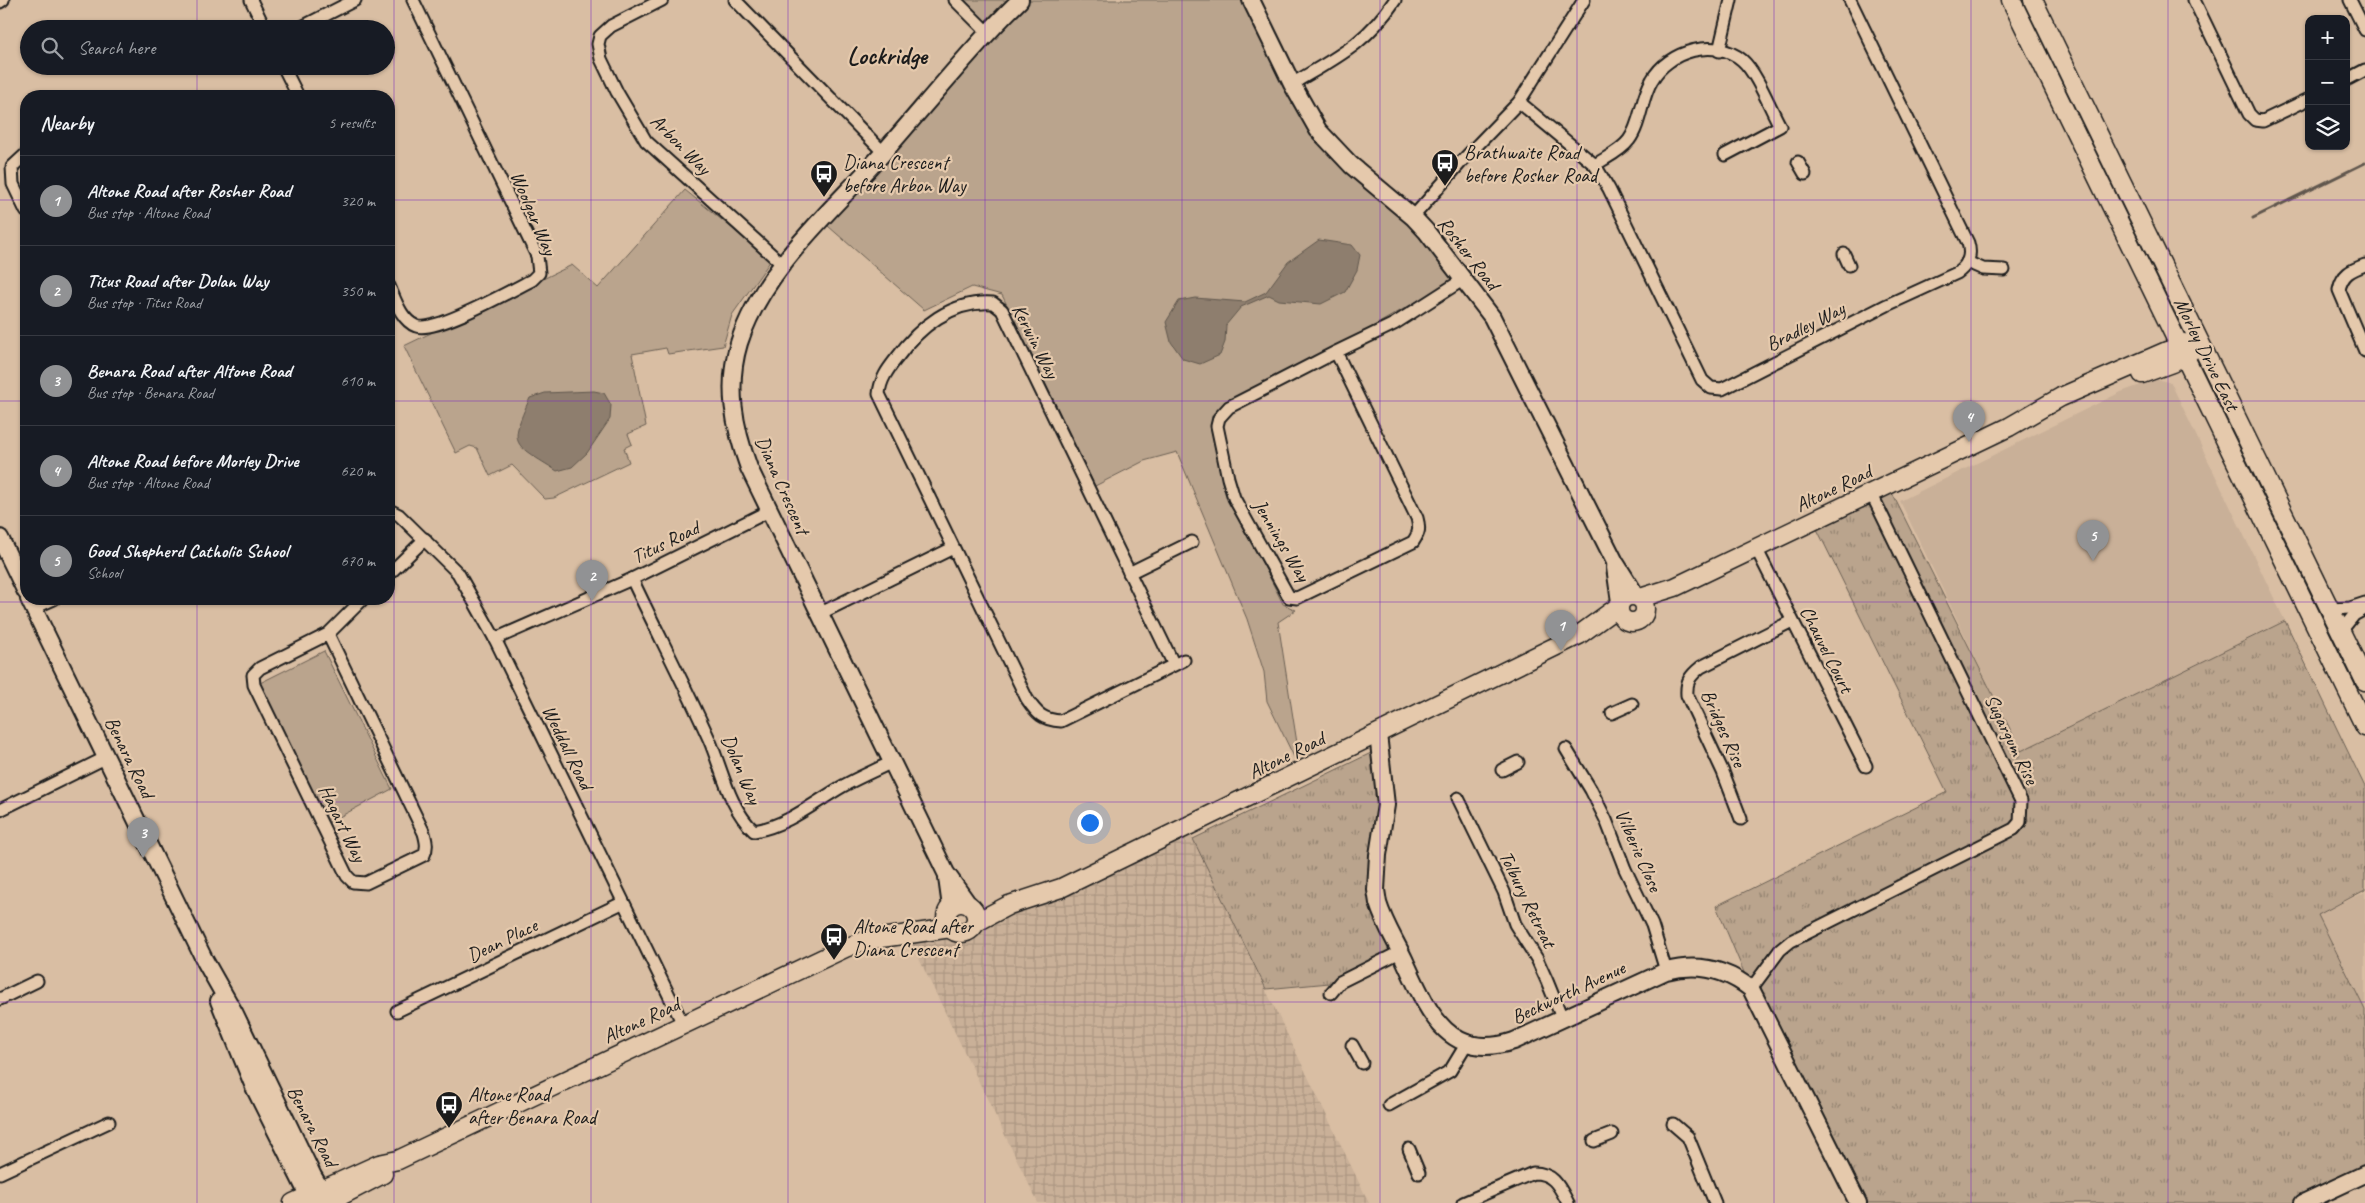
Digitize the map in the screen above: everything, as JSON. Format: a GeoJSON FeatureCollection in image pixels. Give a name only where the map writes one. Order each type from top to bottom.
{"type":"FeatureCollection","features":[{"type":"Feature","properties":{"kind":"main road","name":"Morley Drive East"},"geometry":{"type":"LineString","coordinates":[[2010,0],[2365,727]]}},
{"type":"Feature","properties":{"kind":"main road","name":"Morley Drive East"},"geometry":{"type":"LineString","coordinates":[[2032,0],[2365,680]]}},
{"type":"Feature","properties":{"kind":"main road"},"geometry":{"type":"LineString","coordinates":[[2180,303],[2186,335],[2181,349],[2199,355],[2212,369]]}},
{"type":"Feature","properties":{"kind":"main road","name":"Altone Road"},"geometry":{"type":"LineString","coordinates":[[1640,603],[1870,495],[2009,427],[2088,392],[2172,363],[2178,358],[2181,349]]}},
{"type":"Feature","properties":{"kind":"main road"},"geometry":{"type":"LineString","coordinates":[[1628,596],[1640,603],[1637,621],[1628,621],[1620,615],[1619,604],[1628,596]]}},
{"type":"Feature","properties":{"kind":"main road","name":"Altone Road"},"geometry":{"type":"LineString","coordinates":[[1579,635],[1619,604]]}},
{"type":"Feature","properties":{"kind":"main road","name":"Altone Road"},"geometry":{"type":"LineString","coordinates":[[957,912],[959,932],[964,932],[975,923],[1009,905],[1061,888],[1579,635],[1628,621]]}},
{"type":"Feature","properties":{"kind":"main road","name":"Altone Road"},"geometry":{"type":"LineString","coordinates":[[317,1200],[386,1172],[398,1160],[845,948],[867,940],[907,934],[957,912],[1009,905]]}},
{"type":"Feature","properties":{"kind":"main road"},"geometry":{"type":"LineString","coordinates":[[957,912],[976,913],[975,923]]}},
{"type":"Feature","properties":{"kind":"street"},"geometry":{"type":"LineString","coordinates":[[251,0],[261,20]]}},
{"type":"Feature","properties":{"kind":"street"},"geometry":{"type":"LineString","coordinates":[[316,20],[355,0]]}},
{"type":"Feature","properties":{"kind":"street","name":"Woolgar Way"},"geometry":{"type":"LineString","coordinates":[[395,299],[402,314],[409,323],[418,327],[424,327],[445,322],[532,280],[539,273],[537,256],[413,0]]}},
{"type":"Feature","properties":{"kind":"street","name":"Arbon Way"},"geometry":{"type":"LineString","coordinates":[[662,0],[611,26],[600,36],[598,44],[601,59],[617,92],[646,141],[782,264]]}},
{"type":"Feature","properties":{"kind":"street"},"geometry":{"type":"LineString","coordinates":[[734,0],[884,153]]}},
{"type":"Feature","properties":{"kind":"street"},"geometry":{"type":"LineString","coordinates":[[955,0],[987,32]]}},
{"type":"Feature","properties":{"kind":"street","name":"Diana Crescent"},"geometry":{"type":"LineString","coordinates":[[957,912],[946,873],[769,511],[739,439],[732,406],[733,369],[748,320],[756,302],[782,264],[884,153],[987,32],[1020,0]]}},
{"type":"Feature","properties":{"kind":"street","name":"Rosher Road"},"geometry":{"type":"LineString","coordinates":[[1251,0],[1292,84],[1318,130],[1351,165],[1413,217],[1464,278],[1492,317],[1615,562],[1640,603]]}},
{"type":"Feature","properties":{"kind":"street"},"geometry":{"type":"LineString","coordinates":[[1292,84],[1360,42],[1380,22],[1395,0]]}},
{"type":"Feature","properties":{"kind":"street"},"geometry":{"type":"LineString","coordinates":[[1413,217],[1462,161],[1519,102],[1584,0]]}},
{"type":"Feature","properties":{"kind":"street"},"geometry":{"type":"LineString","coordinates":[[1719,51],[1731,0]]}},
{"type":"Feature","properties":{"kind":"street"},"geometry":{"type":"LineString","coordinates":[[1850,0],[1968,243],[1971,253],[1967,262],[1983,269],[2004,270]]}},
{"type":"Feature","properties":{"kind":"street"},"geometry":{"type":"LineString","coordinates":[[2194,0],[2245,106],[2255,120],[2263,121],[2271,118],[2305,101]]}},
{"type":"Feature","properties":{"kind":"street"},"geometry":{"type":"LineString","coordinates":[[2350,0],[2365,30]]}},
{"type":"Feature","properties":{"kind":"street"},"geometry":{"type":"LineString","coordinates":[[1594,165],[1629,140],[1652,80],[1662,66],[1676,56],[1695,49],[1719,51],[1742,60],[1750,70],[1780,126],[1725,155]]}},
{"type":"Feature","properties":{"kind":"street"},"geometry":{"type":"LineString","coordinates":[[2350,78],[2365,70]]}},
{"type":"Feature","properties":{"kind":"street"},"geometry":{"type":"LineString","coordinates":[[288,75],[295,90]]}},
{"type":"Feature","properties":{"kind":"street","name":"Bradley Way"},"geometry":{"type":"LineString","coordinates":[[1519,102],[1594,165],[1609,189],[1702,380],[1711,388],[1722,389],[1887,305],[1956,273],[1964,268],[1967,262]]}},
{"type":"Feature","properties":{"kind":"street"},"geometry":{"type":"LineString","coordinates":[[20,160],[12,167],[13,184],[20,199]]}},
{"type":"Feature","properties":{"kind":"street"},"geometry":{"type":"LineString","coordinates":[[1798,162],[1805,174]]}},
{"type":"Feature","properties":{"kind":"street"},"geometry":{"type":"LineString","coordinates":[[1844,254],[1849,265]]}},
{"type":"Feature","properties":{"kind":"street"},"geometry":{"type":"LineString","coordinates":[[2365,265],[2346,274],[2340,281],[2339,290],[2365,351]]}},
{"type":"Feature","properties":{"kind":"street","name":"Jennings Way"},"geometry":{"type":"LineString","coordinates":[[1336,352],[1420,527],[1418,535],[1413,542],[1297,598],[1289,596],[1234,498],[1221,449],[1217,426],[1219,418],[1229,407],[1336,352],[1394,324],[1464,278]]}},
{"type":"Feature","properties":{"kind":"street","name":"Kerwin Way"},"geometry":{"type":"LineString","coordinates":[[993,303],[1002,310],[1129,573],[1179,663],[1061,721],[1048,720],[1037,714],[1027,699],[879,394],[880,386],[887,371],[908,343],[926,325],[967,304],[993,303]]}},
{"type":"Feature","properties":{"kind":"street","name":"Sugargum Rise"},"geometry":{"type":"LineString","coordinates":[[1752,989],[1780,950],[1791,941],[2014,829],[2020,822],[2021,800],[1870,495]]}},
{"type":"Feature","properties":{"kind":"street","name":"Titus Road"},"geometry":{"type":"LineString","coordinates":[[495,639],[632,579],[769,511]]}},
{"type":"Feature","properties":{"kind":"street","name":"Weddall Road"},"geometry":{"type":"LineString","coordinates":[[395,513],[425,539],[458,573],[495,639],[622,903],[683,1024]]}},
{"type":"Feature","properties":{"kind":"street"},"geometry":{"type":"LineString","coordinates":[[0,538],[20,580]]}},
{"type":"Feature","properties":{"kind":"street"},"geometry":{"type":"LineString","coordinates":[[395,568],[425,539]]}},
{"type":"Feature","properties":{"kind":"street"},"geometry":{"type":"LineString","coordinates":[[1129,573],[1192,542]]}},
{"type":"Feature","properties":{"kind":"street"},"geometry":{"type":"LineString","coordinates":[[819,614],[953,548]]}},
{"type":"Feature","properties":{"kind":"street","name":"Chauvel Court"},"geometry":{"type":"LineString","coordinates":[[1756,548],[1866,766]]}},
{"type":"Feature","properties":{"kind":"street","name":"Rosher Road"},"geometry":{"type":"LineString","coordinates":[[1615,562],[1619,604]]}},
{"type":"Feature","properties":{"kind":"street","name":"Dolan Way"},"geometry":{"type":"LineString","coordinates":[[632,579],[709,739],[725,781],[745,823],[754,831],[764,830],[793,817],[844,786],[892,762]]}},
{"type":"Feature","properties":{"kind":"street"},"geometry":{"type":"LineString","coordinates":[[2330,609],[2350,608],[2365,603]]}},
{"type":"Feature","properties":{"kind":"street","name":"Benara Road"},"geometry":{"type":"LineString","coordinates":[[32,605],[205,961],[235,1014],[313,1176],[317,1200]]}},
{"type":"Feature","properties":{"kind":"street","name":"Hagart Way"},"geometry":{"type":"LineString","coordinates":[[328,634],[424,833],[426,842],[424,855],[366,883],[353,882],[347,876],[254,685],[253,675],[260,668],[328,634],[357,605]]}},
{"type":"Feature","properties":{"kind":"street"},"geometry":{"type":"LineString","coordinates":[[2341,631],[2354,615],[2365,609]]}},
{"type":"Feature","properties":{"kind":"street","name":"Bridges Rise"},"geometry":{"type":"LineString","coordinates":[[1741,819],[1723,772],[1687,695],[1686,684],[1691,675],[1701,667],[1792,621]]}},
{"type":"Feature","properties":{"kind":"street"},"geometry":{"type":"LineString","coordinates":[[1612,713],[1632,704]]}},
{"type":"Feature","properties":{"kind":"street","name":"Beckworth Avenue"},"geometry":{"type":"LineString","coordinates":[[1372,737],[1380,765],[1386,805],[1378,855],[1376,890],[1382,916],[1434,1020],[1454,1038],[1485,1047],[1499,1046],[1666,971],[1684,966],[1704,967],[1724,973],[1752,989]]}},
{"type":"Feature","properties":{"kind":"street","name":"Vilberie Close"},"geometry":{"type":"LineString","coordinates":[[1566,749],[1591,790],[1606,820],[1625,868],[1652,925],[1666,971]]}},
{"type":"Feature","properties":{"kind":"street"},"geometry":{"type":"LineString","coordinates":[[0,810],[107,758]]}},
{"type":"Feature","properties":{"kind":"street"},"geometry":{"type":"LineString","coordinates":[[1502,770],[1518,762]]}},
{"type":"Feature","properties":{"kind":"street","name":"Tolbury Retreat"},"geometry":{"type":"LineString","coordinates":[[1458,798],[1504,892],[1515,924],[1537,958],[1562,1018]]}},
{"type":"Feature","properties":{"kind":"street","name":"Dean Place"},"geometry":{"type":"LineString","coordinates":[[397,1011],[622,903]]}},
{"type":"Feature","properties":{"kind":"street"},"geometry":{"type":"LineString","coordinates":[[1331,993],[1340,982],[1400,952]]}},
{"type":"Feature","properties":{"kind":"street"},"geometry":{"type":"LineString","coordinates":[[0,999],[38,981]]}},
{"type":"Feature","properties":{"kind":"street"},"geometry":{"type":"LineString","coordinates":[[1752,989],[1858,1203]]}},
{"type":"Feature","properties":{"kind":"street"},"geometry":{"type":"LineString","coordinates":[[1389,1106],[1450,1071],[1467,1043]]}},
{"type":"Feature","properties":{"kind":"street"},"geometry":{"type":"LineString","coordinates":[[1352,1045],[1362,1063]]}},
{"type":"Feature","properties":{"kind":"street"},"geometry":{"type":"LineString","coordinates":[[0,1172],[109,1122]]}},
{"type":"Feature","properties":{"kind":"street"},"geometry":{"type":"LineString","coordinates":[[1673,1124],[1688,1137],[1714,1203]]}},
{"type":"Feature","properties":{"kind":"street"},"geometry":{"type":"LineString","coordinates":[[1594,1141],[1612,1134]]}},
{"type":"Feature","properties":{"kind":"street"},"geometry":{"type":"LineString","coordinates":[[1409,1149],[1419,1172]]}},
{"type":"Feature","properties":{"kind":"street"},"geometry":{"type":"LineString","coordinates":[[1463,1203],[1533,1173],[1540,1173],[1555,1179],[1568,1203]]}},
{"type":"Feature","properties":{"kind":"street"},"geometry":{"type":"LineString","coordinates":[[2304,1203],[2365,1174]]}},
{"type":"Feature","properties":{"kind":"shaded area"},"geometry":{"type":"Polygon","coordinates":[[[1319,240],[1352,245],[1360,255],[1357,270],[1345,292],[1321,304],[1279,300],[1269,295],[1241,307],[1226,325],[1225,342],[1220,355],[1200,364],[1183,359],[1171,342],[1166,322],[1179,301],[1195,298],[1245,302],[1266,292],[1288,262],[1319,240]]]}},
{"type":"Feature","properties":{"kind":"shaded area"},"geometry":{"type":"Polygon","coordinates":[[[2157,379],[2171,383],[2285,621],[2021,752],[1900,501],[2121,392],[2157,379]]]}},
{"type":"Feature","properties":{"kind":"shaded area"},"geometry":{"type":"Polygon","coordinates":[[[594,391],[604,393],[611,405],[610,419],[587,453],[572,467],[557,471],[523,449],[517,436],[518,427],[530,398],[545,393],[594,391]]]}},
{"type":"Feature","properties":{"kind":"shaded area"},"geometry":{"type":"Polygon","coordinates":[[[1187,827],[1369,1203],[1038,1203],[907,934],[969,930],[1187,827]]]}},
{"type":"Feature","properties":{"kind":"shaded area"},"geometry":{"type":"Polygon","coordinates":[[[2365,892],[2365,1010],[2318,915],[2365,892]]]}},
{"type":"Feature","properties":{"kind":"green space"},"geometry":{"type":"Polygon","coordinates":[[[965,0],[1007,0],[985,21],[965,0]]]}},
{"type":"Feature","properties":{"kind":"green space"},"geometry":{"type":"Polygon","coordinates":[[[1020,0],[1243,0],[1279,79],[1314,133],[1403,219],[1458,278],[1335,348],[1223,405],[1212,417],[1225,488],[1283,604],[1296,610],[1278,622],[1297,743],[1302,755],[1295,759],[1267,701],[1264,672],[1247,619],[1177,452],[1144,461],[1095,486],[1002,295],[972,287],[924,310],[820,219],[1020,0]]]}},
{"type":"Feature","properties":{"kind":"green space"},"geometry":{"type":"Polygon","coordinates":[[[685,190],[771,260],[732,315],[723,346],[668,354],[666,348],[632,354],[646,426],[628,434],[632,444],[624,448],[629,462],[554,498],[545,499],[512,465],[490,476],[477,448],[470,446],[456,453],[404,346],[572,265],[598,288],[685,190]]]}},
{"type":"Feature","properties":{"kind":"green space"},"geometry":{"type":"Polygon","coordinates":[[[1888,485],[2021,751],[2285,621],[2365,787],[2365,890],[2318,915],[2365,1010],[2365,1174],[2303,1203],[1858,1203],[1751,989],[1716,906],[1947,792],[1813,521],[1888,485]]]}},
{"type":"Feature","properties":{"kind":"green space"},"geometry":{"type":"Polygon","coordinates":[[[324,651],[392,789],[326,824],[258,684],[324,651]]]}},
{"type":"Feature","properties":{"kind":"green space"},"geometry":{"type":"Polygon","coordinates":[[[1371,753],[1380,765],[1376,877],[1400,952],[1340,982],[1266,989],[1193,839],[1371,753]]]}},
{"type":"Feature","properties":{"kind":"waterway"},"geometry":{"type":"LineString","coordinates":[[2253,218],[2365,163]]}},
{"type":"Feature","properties":{"kind":"place","name":"Brathwaite Road before Rosher Road"},"geometry":{"type":"Point","coordinates":[1445,187]}},
{"type":"Feature","properties":{"kind":"place","name":"Diana Crescent before Arbon Way"},"geometry":{"type":"Point","coordinates":[824,198]}},
{"type":"Feature","properties":{"kind":"place","name":"Altone Road before Morley Drive"},"geometry":{"type":"Point","coordinates":[1969,442]}},
{"type":"Feature","properties":{"kind":"place","name":"Good Shepherd Catholic School"},"geometry":{"type":"Point","coordinates":[2093,561]}},
{"type":"Feature","properties":{"kind":"place","name":"Titus Road after Dolan Way"},"geometry":{"type":"Point","coordinates":[592,601]}},
{"type":"Feature","properties":{"kind":"place","name":"Altone Road after Rosher Road"},"geometry":{"type":"Point","coordinates":[1561,651]}},
{"type":"Feature","properties":{"kind":"place","name":"Benara Road after Altone Road"},"geometry":{"type":"Point","coordinates":[143,858]}},
{"type":"Feature","properties":{"kind":"place","name":"Altone Road after Diana Crescent"},"geometry":{"type":"Point","coordinates":[834,961]}},
{"type":"Feature","properties":{"kind":"place","name":"Altone Road after Benara Road"},"geometry":{"type":"Point","coordinates":[449,1129]}},
{"type":"Feature","properties":{"kind":"district","name":"Lockridge"},"geometry":{"type":"Point","coordinates":[887,55]}}]}
